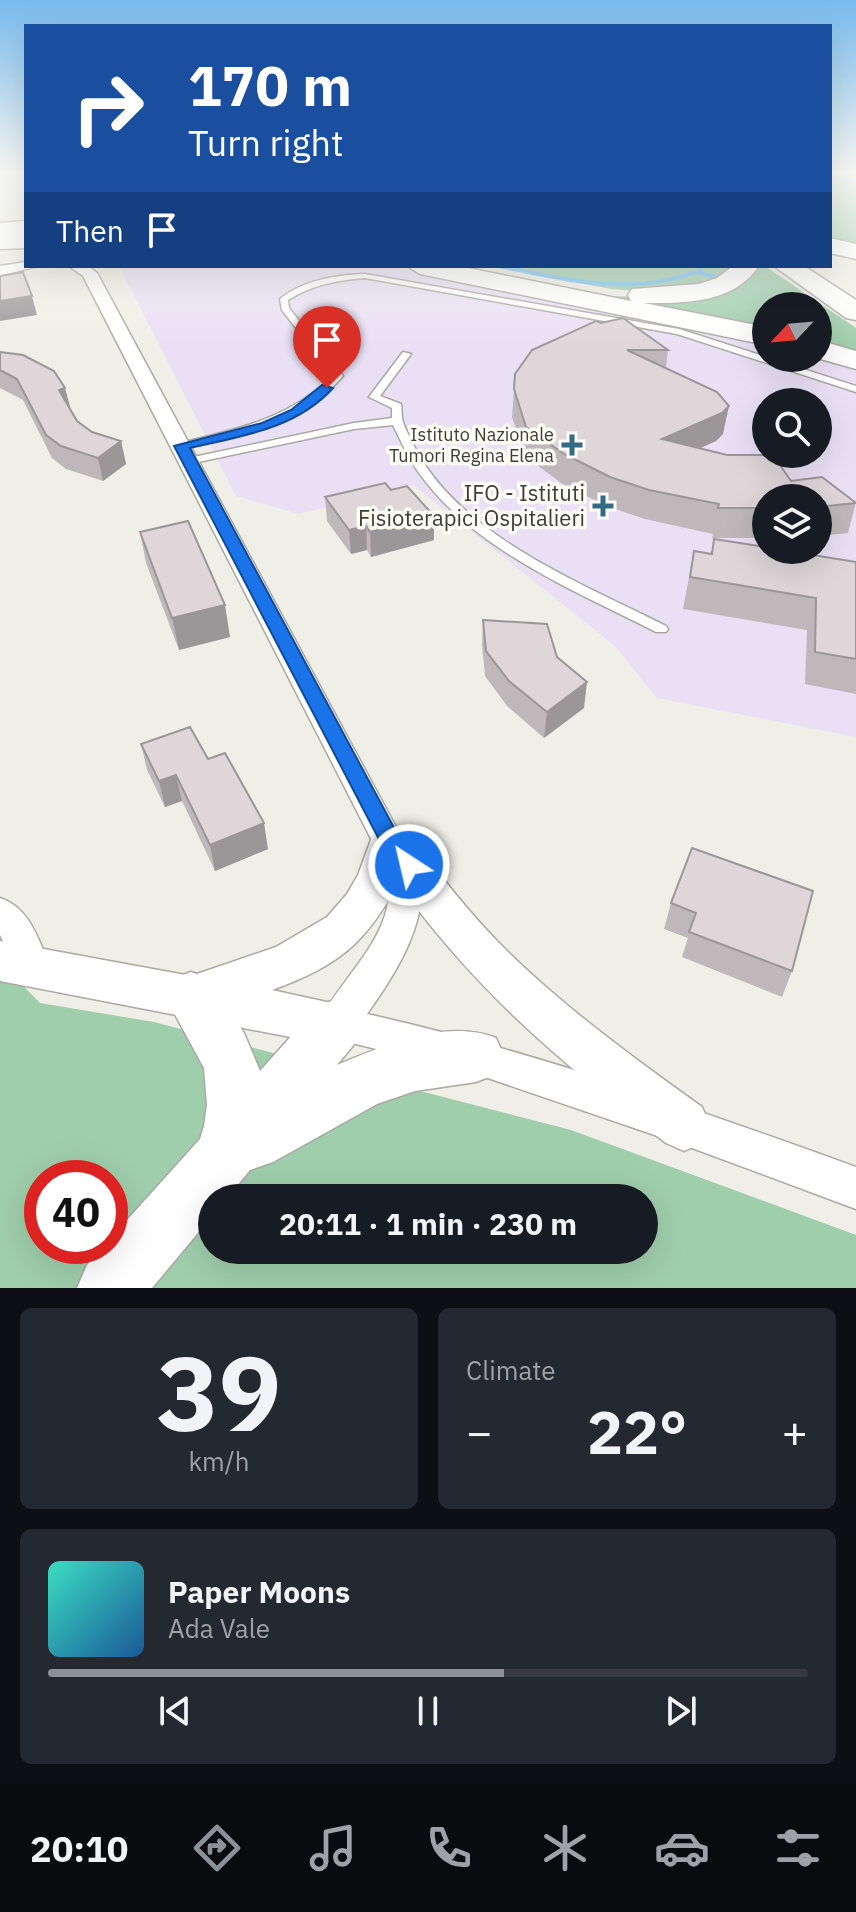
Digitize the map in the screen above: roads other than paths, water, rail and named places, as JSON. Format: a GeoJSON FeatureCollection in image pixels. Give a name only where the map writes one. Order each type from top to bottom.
{"type":"FeatureCollection","features":[{"type":"Feature","properties":{"kind":"highway"},"geometry":{"type":"LineString","coordinates":[[0,232],[24,230]]}},
{"type":"Feature","properties":{"kind":"highway"},"geometry":{"type":"LineString","coordinates":[[0,242],[24,242]]}},
{"type":"Feature","properties":{"kind":"highway"},"geometry":{"type":"LineString","coordinates":[[832,246],[856,252]]}},
{"type":"Feature","properties":{"kind":"highway"},"geometry":{"type":"LineString","coordinates":[[430,268],[752,333]]}},
{"type":"Feature","properties":{"kind":"highway"},"geometry":{"type":"LineString","coordinates":[[491,268],[605,291],[652,295],[716,287],[738,277],[745,268]]}},
{"type":"Feature","properties":{"kind":"highway"},"geometry":{"type":"LineString","coordinates":[[790,268],[856,312]]}},
{"type":"Feature","properties":{"kind":"highway"},"geometry":{"type":"LineString","coordinates":[[828,268],[856,285]]}},
{"type":"Feature","properties":{"kind":"highway"},"geometry":{"type":"LineString","coordinates":[[832,353],[856,360]]}},
{"type":"Feature","properties":{"kind":"main road"},"geometry":{"type":"LineString","coordinates":[[191,996],[224,1045],[237,1078],[235,1126],[222,1159]]}},
{"type":"Feature","properties":{"kind":"main road"},"geometry":{"type":"LineString","coordinates":[[110,1288],[337,1024]]}},
{"type":"Feature","properties":{"kind":"main road"},"geometry":{"type":"LineString","coordinates":[[222,1159],[303,1110],[362,1081],[421,1061],[476,1056]]}},
{"type":"Feature","properties":{"kind":"street"},"geometry":{"type":"LineString","coordinates":[[0,271],[24,267]]}},
{"type":"Feature","properties":{"kind":"street"},"geometry":{"type":"LineString","coordinates":[[80,268],[92,278],[390,841],[405,880],[403,904],[363,992],[337,1024]]}},
{"type":"Feature","properties":{"kind":"street"},"geometry":{"type":"LineString","coordinates":[[191,996],[286,963],[342,934],[368,902],[385,863],[390,841]]}},
{"type":"Feature","properties":{"kind":"street"},"geometry":{"type":"LineString","coordinates":[[390,841],[445,913],[497,971],[596,1058],[684,1125]]}},
{"type":"Feature","properties":{"kind":"street"},"geometry":{"type":"LineString","coordinates":[[0,912],[17,930],[16,963],[337,1024],[476,1056],[684,1125],[856,1188]]}},
{"type":"Feature","properties":{"kind":"lane"},"geometry":{"type":"LineString","coordinates":[[185,453],[208,440],[266,426],[296,412],[338,376],[285,308],[284,299],[322,281],[343,277],[365,276],[679,332],[856,389]]}},
{"type":"Feature","properties":{"kind":"lane"},"geometry":{"type":"LineString","coordinates":[[406,354],[374,397],[397,406],[397,421],[425,474],[473,522],[527,559],[661,629]]}},
{"type":"Feature","properties":{"kind":"lane"},"geometry":{"type":"LineString","coordinates":[[185,453],[397,421]]}},
{"type":"Feature","properties":{"kind":"lane"},"geometry":{"type":"LineString","coordinates":[[208,440],[217,424]]}},
{"type":"Feature","properties":{"kind":"waterway"},"geometry":{"type":"LineString","coordinates":[[509,268],[575,281],[626,284],[676,278],[702,268]]}},
{"type":"Feature","properties":{"kind":"waterway"},"geometry":{"type":"LineString","coordinates":[[697,272],[720,278]]}},
{"type":"Feature","properties":{"kind":"place","name":"Istituto Nazionale Tumori Regina Elena"},"geometry":{"type":"Point","coordinates":[572,445]}},
{"type":"Feature","properties":{"kind":"place","name":"IFO - Istituti Fisioterapici Ospitalieri"},"geometry":{"type":"Point","coordinates":[603,506]}}]}
